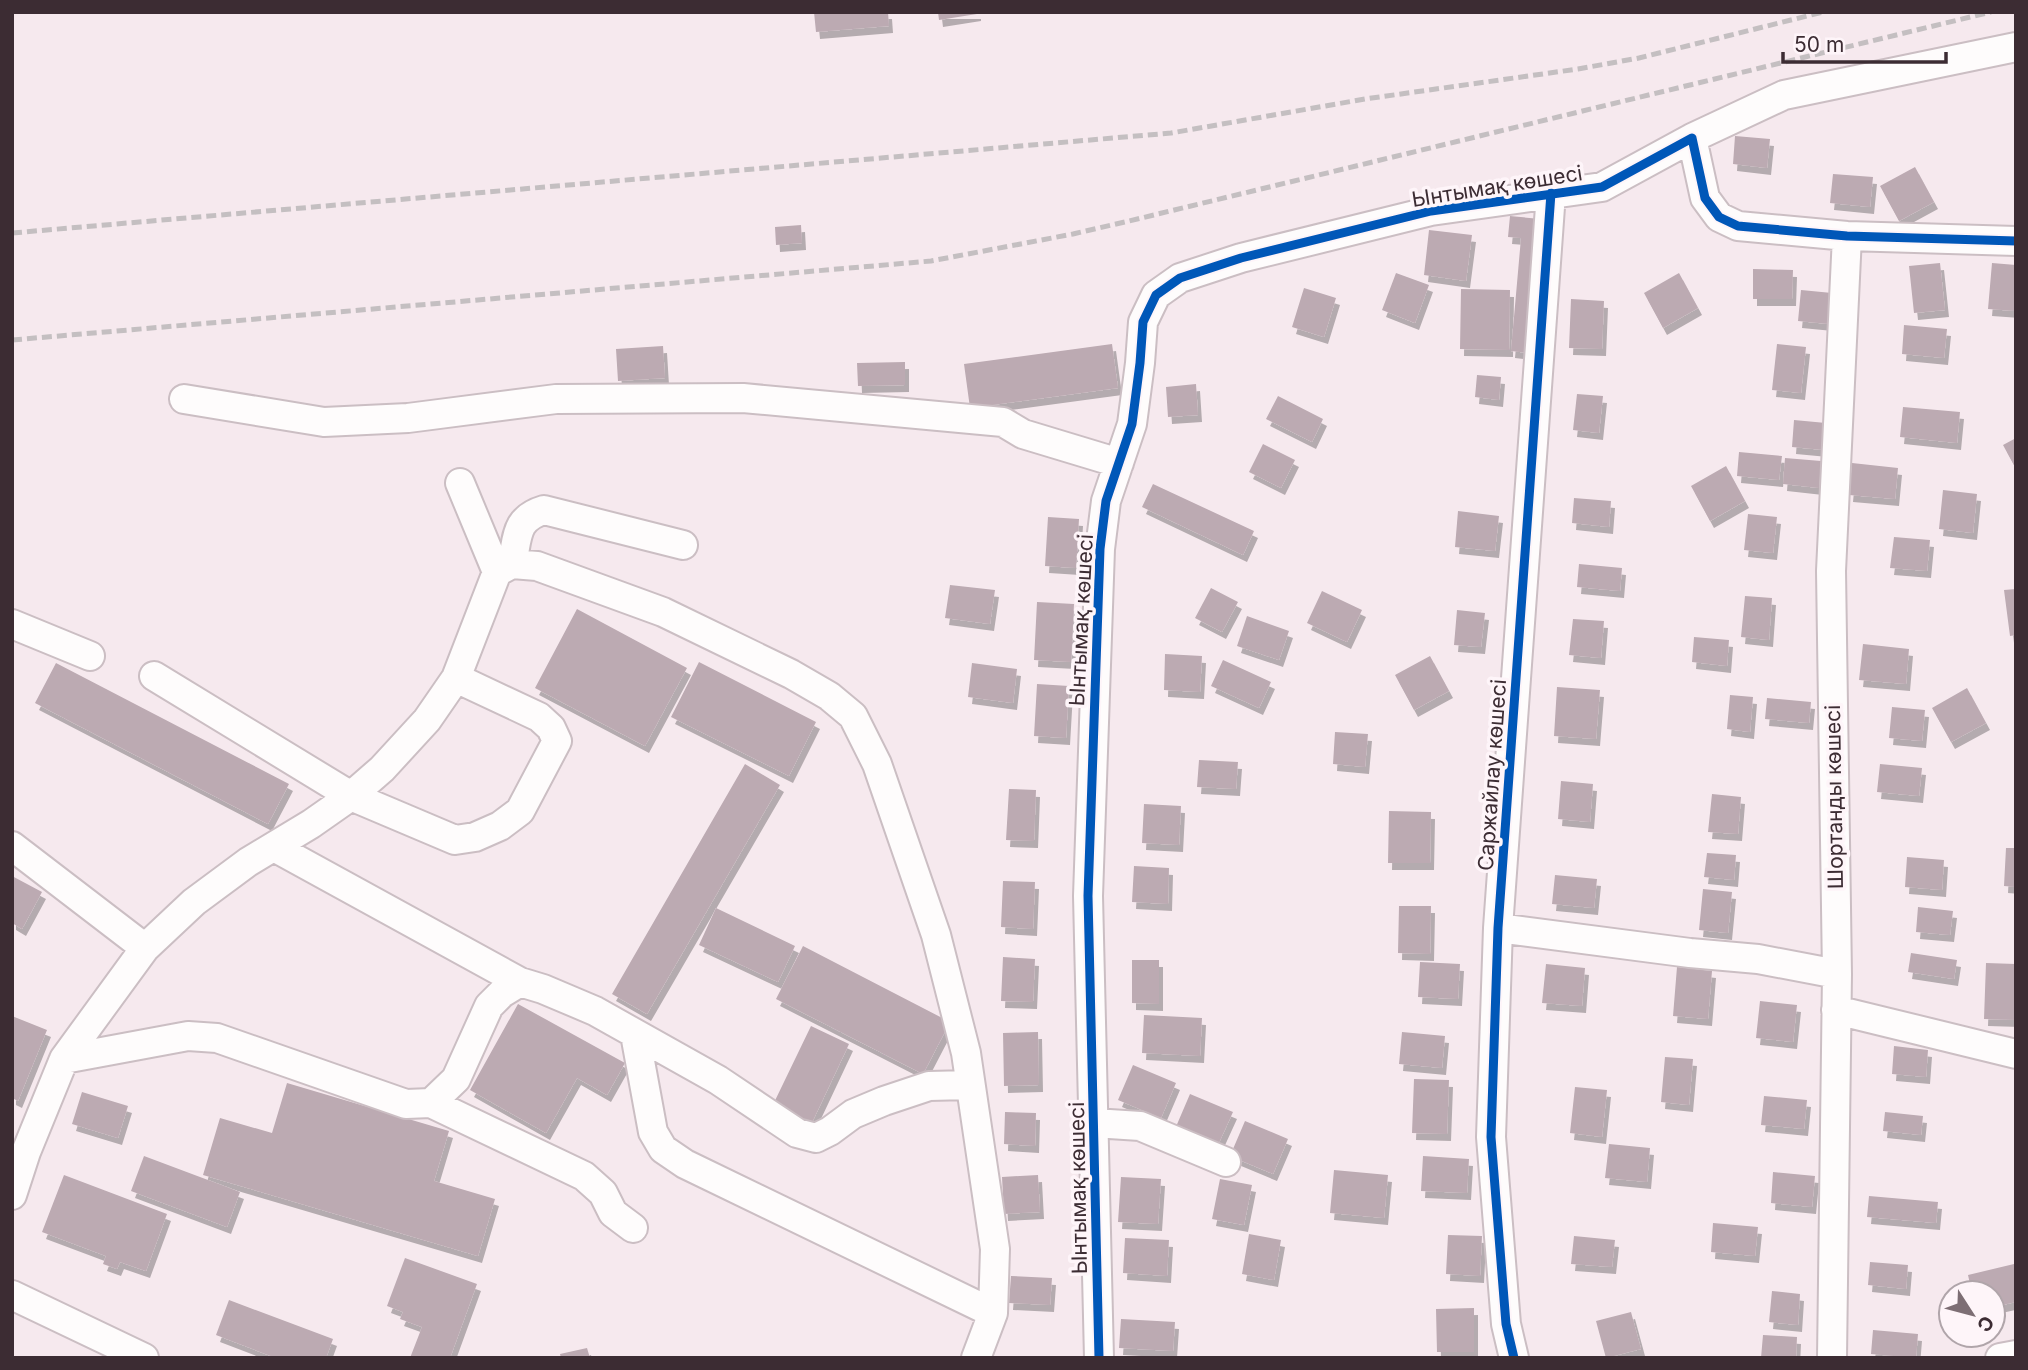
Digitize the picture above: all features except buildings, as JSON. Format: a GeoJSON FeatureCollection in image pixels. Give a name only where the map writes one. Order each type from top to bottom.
{"type":"FeatureCollection","features":[{"type":"Feature","properties":{"kind":"street","name":"Ынтымақ көшесі"},"geometry":{"type":"LineString","coordinates":[[1099,1358],[1088,896],[1100,549],[1106,501],[1132,424],[1143,322],[1156,295],[1180,278],[1241,258],[1432,211],[1602,187],[1692,138],[1784,95],[2016,47]]}},
{"type":"Feature","properties":{"kind":"street"},"geometry":{"type":"LineString","coordinates":[[1692,138],[1705,198],[1719,217],[1738,226],[1847,236],[2016,241]]}},
{"type":"Feature","properties":{"kind":"street","name":"Саржайлау көшесі"},"geometry":{"type":"LineString","coordinates":[[1514,1358],[1506,1324],[1491,1137],[1498,928],[1551,193]]}},
{"type":"Feature","properties":{"kind":"street","name":"Шортанды көшесі"},"geometry":{"type":"LineString","coordinates":[[1832,1358],[1837,974],[1830,571],[1847,236]]}},
{"type":"Feature","properties":{"kind":"street"},"geometry":{"type":"LineString","coordinates":[[184,399],[324,422],[408,418],[556,399],[744,398],[1003,422],[1023,435],[1119,463]]}},
{"type":"Feature","properties":{"kind":"street"},"geometry":{"type":"LineString","coordinates":[[460,483],[505,568]]}},
{"type":"Feature","properties":{"kind":"street"},"geometry":{"type":"LineString","coordinates":[[12,1195],[26,1152],[64,1059],[145,947],[194,902],[248,862],[351,796],[382,769],[427,720],[456,678],[505,568],[519,526],[530,514],[544,510],[683,545]]}},
{"type":"Feature","properties":{"kind":"street"},"geometry":{"type":"LineString","coordinates":[[505,568],[537,566],[663,612],[791,674],[829,696],[853,716],[877,764],[936,935],[966,1053],[995,1249],[993,1313],[975,1358]]}},
{"type":"Feature","properties":{"kind":"street"},"geometry":{"type":"LineString","coordinates":[[12,624],[90,656]]}},
{"type":"Feature","properties":{"kind":"street"},"geometry":{"type":"LineString","coordinates":[[154,676],[351,796],[455,840],[475,837],[500,827],[520,811],[557,741],[551,728],[539,717],[456,678]]}},
{"type":"Feature","properties":{"kind":"street"},"geometry":{"type":"LineString","coordinates":[[12,846],[145,947]]}},
{"type":"Feature","properties":{"kind":"street"},"geometry":{"type":"LineString","coordinates":[[274,846],[520,982],[595,1012],[718,1080],[797,1133],[816,1138],[831,1131],[853,1114],[929,1086],[970,1085]]}},
{"type":"Feature","properties":{"kind":"street"},"geometry":{"type":"LineString","coordinates":[[1498,928],[1758,960],[1837,974]]}},
{"type":"Feature","properties":{"kind":"street"},"geometry":{"type":"LineString","coordinates":[[431,1103],[456,1079],[489,1006],[502,993],[520,982]]}},
{"type":"Feature","properties":{"kind":"street"},"geometry":{"type":"LineString","coordinates":[[1836,1010],[2016,1054]]}},
{"type":"Feature","properties":{"kind":"street"},"geometry":{"type":"LineString","coordinates":[[635,1034],[653,1132],[663,1149],[685,1164],[993,1313]]}},
{"type":"Feature","properties":{"kind":"street"},"geometry":{"type":"LineString","coordinates":[[64,1059],[188,1036],[217,1038],[406,1104],[431,1103],[584,1175],[603,1193],[613,1213],[633,1228]]}},
{"type":"Feature","properties":{"kind":"street"},"geometry":{"type":"LineString","coordinates":[[1094,1123],[1140,1126],[1226,1163]]}},
{"type":"Feature","properties":{"kind":"street"},"geometry":{"type":"LineString","coordinates":[[12,1295],[144,1358]]}},
{"type":"Feature","properties":{"kind":"street"},"geometry":{"type":"LineString","coordinates":[[2000,1358],[2016,1355]]}},
{"type":"Feature","properties":{"kind":"railway"},"geometry":{"type":"LineString","coordinates":[[12,233],[1171,133],[1365,99],[1639,58],[1823,12]]}},
{"type":"Feature","properties":{"kind":"railway"},"geometry":{"type":"LineString","coordinates":[[12,340],[931,261],[1129,221],[1991,12]]}},
{"type":"Feature","properties":{"kind":"cycle path"},"geometry":{"type":"LineString","coordinates":[[1099,1358],[1088,896],[1100,549],[1106,501],[1132,424],[1143,322],[1156,295],[1180,278],[1241,258],[1431,211],[1602,187],[1692,138],[1705,198],[1719,217],[1738,226],[1847,236],[2016,241]]}},
{"type":"Feature","properties":{"kind":"cycle path"},"geometry":{"type":"LineString","coordinates":[[1514,1358],[1506,1324],[1491,1137],[1498,928],[1551,193]]}}]}
